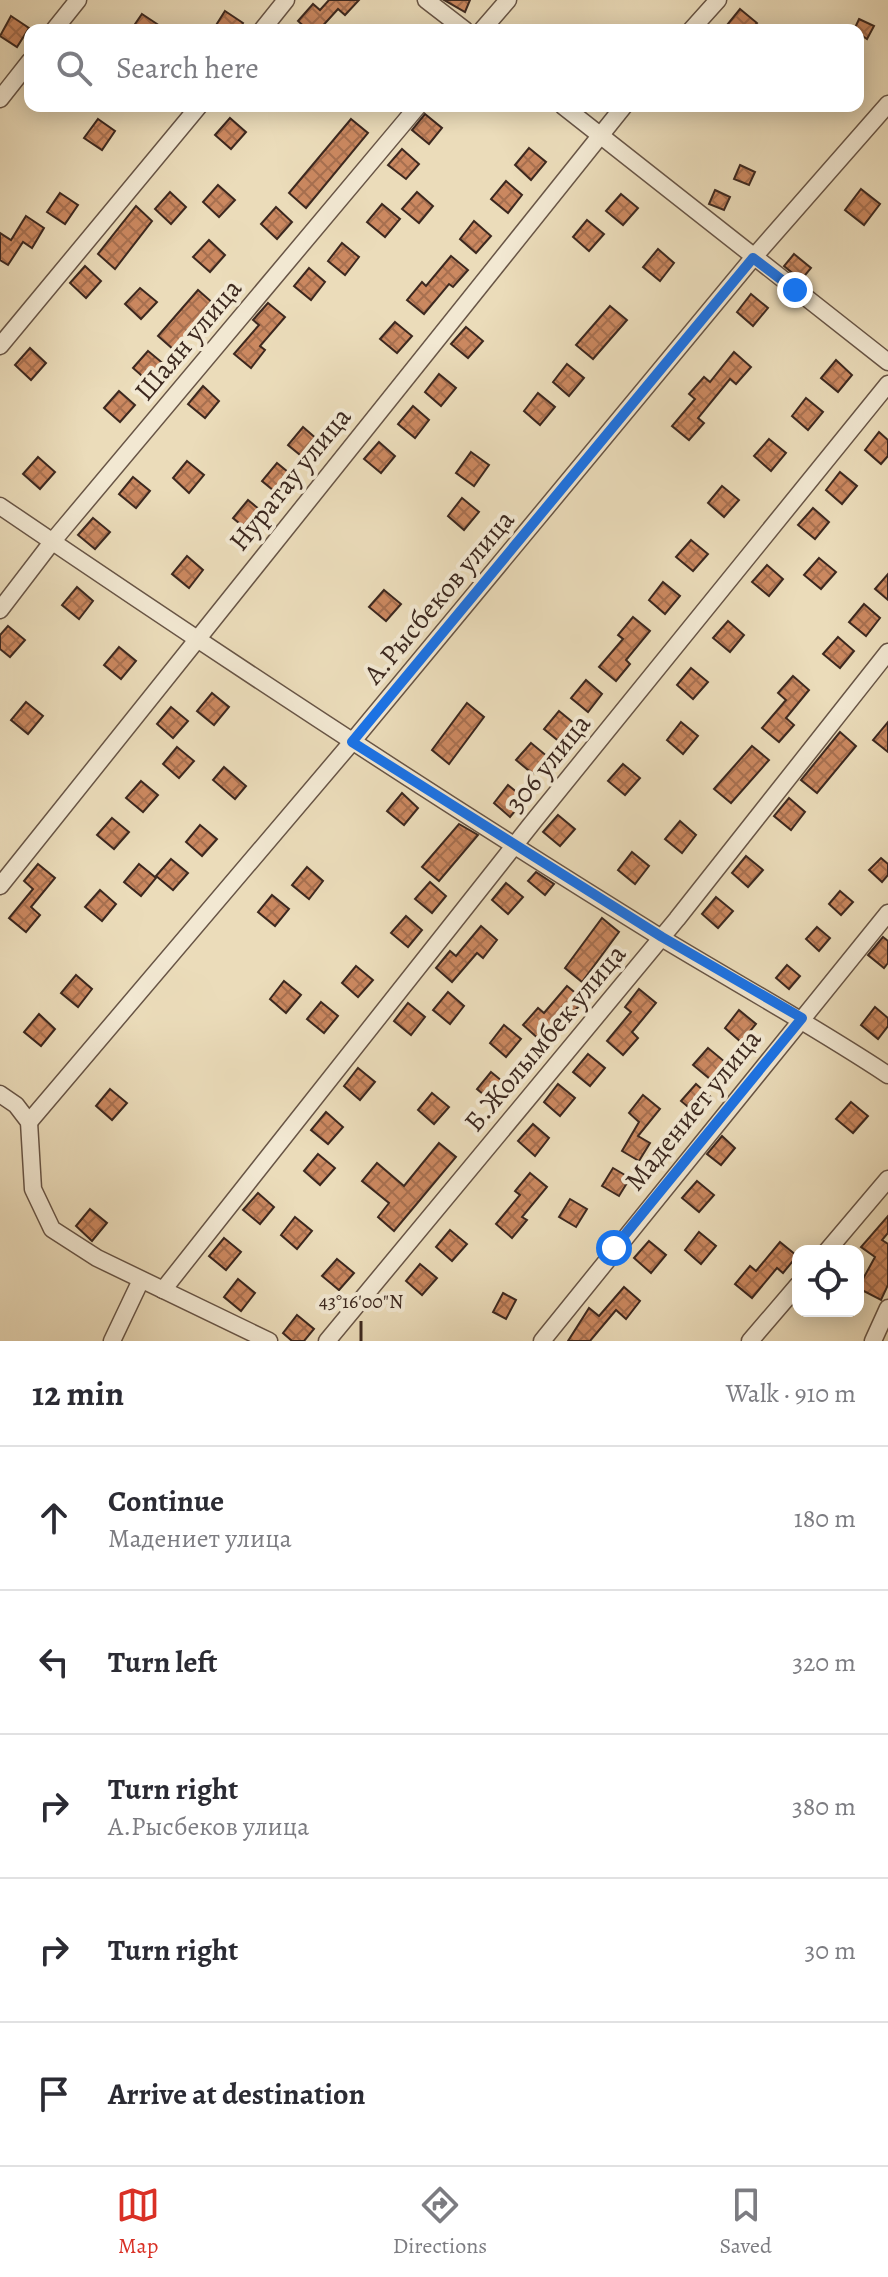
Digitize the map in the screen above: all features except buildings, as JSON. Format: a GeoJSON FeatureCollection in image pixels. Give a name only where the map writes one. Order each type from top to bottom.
{"type":"FeatureCollection","features":[{"type":"Feature","properties":{"kind":"street"},"geometry":{"type":"LineString","coordinates":[[59,24],[78,0]]}},
{"type":"Feature","properties":{"kind":"street"},"geometry":{"type":"LineString","coordinates":[[267,24],[286,0]]}},
{"type":"Feature","properties":{"kind":"street"},"geometry":{"type":"LineString","coordinates":[[426,0],[457,24]]}},
{"type":"Feature","properties":{"kind":"street"},"geometry":{"type":"LineString","coordinates":[[487,24],[508,0]]}},
{"type":"Feature","properties":{"kind":"street"},"geometry":{"type":"LineString","coordinates":[[696,24],[718,0]]}},
{"type":"Feature","properties":{"kind":"street"},"geometry":{"type":"LineString","coordinates":[[0,99],[24,69]]}},
{"type":"Feature","properties":{"kind":"street","name":"А.Рысбеков улица"},"geometry":{"type":"LineString","coordinates":[[29,1122],[352,742],[753,258],[888,104]]}},
{"type":"Feature","properties":{"kind":"street"},"geometry":{"type":"LineString","coordinates":[[0,346],[194,112]]}},
{"type":"Feature","properties":{"kind":"street","name":"Шаян улица"},"geometry":{"type":"LineString","coordinates":[[0,610],[52,542],[413,112]]}},
{"type":"Feature","properties":{"kind":"street"},"geometry":{"type":"LineString","coordinates":[[571,112],[888,362]]}},
{"type":"Feature","properties":{"kind":"street","name":"Нуратау улица"},"geometry":{"type":"LineString","coordinates":[[0,886],[619,112]]}},
{"type":"Feature","properties":{"kind":"street","name":"306 улица"},"geometry":{"type":"LineString","coordinates":[[163,1290],[515,844],[888,384]]}},
{"type":"Feature","properties":{"kind":"street"},"geometry":{"type":"LineString","coordinates":[[0,506],[352,742],[662,937],[802,1018],[888,1075]]}},
{"type":"Feature","properties":{"kind":"street","name":"Б.Жолымбек улица"},"geometry":{"type":"LineString","coordinates":[[327,1341],[662,937],[888,652]]}},
{"type":"Feature","properties":{"kind":"street","name":"Мадениет улица"},"geometry":{"type":"LineString","coordinates":[[542,1341],[888,913]]}},
{"type":"Feature","properties":{"kind":"street"},"geometry":{"type":"LineString","coordinates":[[0,1094],[16,1105],[29,1122],[33,1189],[52,1229],[97,1258],[269,1341]]}},
{"type":"Feature","properties":{"kind":"street"},"geometry":{"type":"LineString","coordinates":[[832,1245],[888,1179]]}},
{"type":"Feature","properties":{"kind":"street"},"geometry":{"type":"LineString","coordinates":[[112,1341],[141,1280]]}},
{"type":"Feature","properties":{"kind":"street"},"geometry":{"type":"LineString","coordinates":[[750,1341],[792,1292]]}},
{"type":"Feature","properties":{"kind":"street"},"geometry":{"type":"LineString","coordinates":[[873,1341],[888,1308]]}},
{"type":"Feature","properties":{"kind":"route"},"geometry":{"type":"LineString","coordinates":[[614,1248],[802,1018],[662,937],[352,742],[753,258],[795,290]]}}]}
